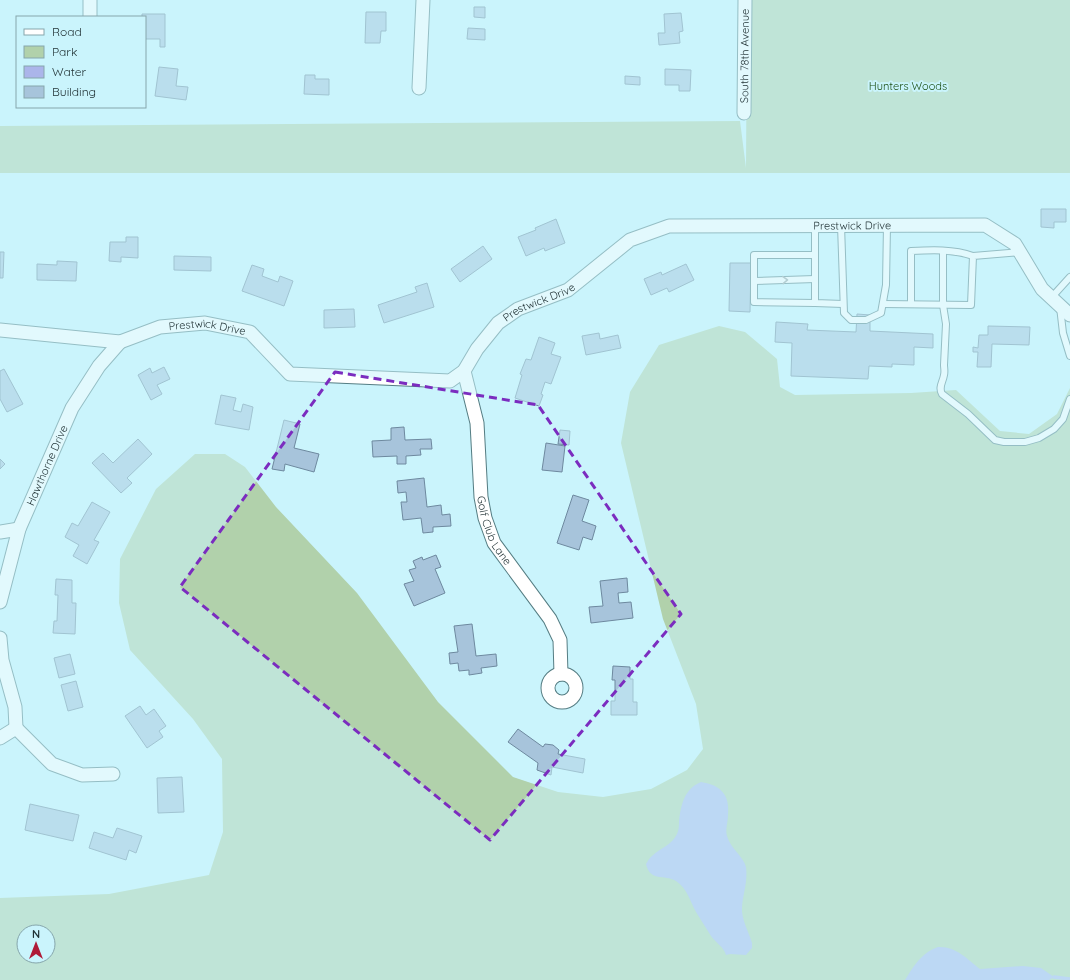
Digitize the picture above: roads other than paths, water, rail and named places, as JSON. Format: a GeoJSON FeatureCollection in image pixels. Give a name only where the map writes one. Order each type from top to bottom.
{"type":"FeatureCollection","features":[{"type":"Feature","properties":{"kind":"street"},"geometry":{"type":"LineString","coordinates":[[90,0],[90,16]]}},
{"type":"Feature","properties":{"kind":"street"},"geometry":{"type":"LineString","coordinates":[[419,88],[423,0]]}},
{"type":"Feature","properties":{"kind":"street","name":"South 78th Avenue"},"geometry":{"type":"LineString","coordinates":[[744,0],[744,113]]}},
{"type":"Feature","properties":{"kind":"street","name":"Prestwick Drive"},"geometry":{"type":"LineString","coordinates":[[0,330],[120,342],[160,327],[205,323],[250,332],[290,374],[450,381],[464,371],[477,349],[498,323],[518,309],[568,290],[630,240],[669,226],[985,225],[1014,244],[1042,289],[1070,316]]}},
{"type":"Feature","properties":{"kind":"street","name":"Hawthorne Drive"},"geometry":{"type":"LineString","coordinates":[[0,602],[19,529],[72,408],[99,366],[120,342]]}},
{"type":"Feature","properties":{"kind":"street","name":"Golf Club Lane"},"geometry":{"type":"LineString","coordinates":[[464,371],[477,423],[481,497],[485,518],[494,543],[550,619],[560,640],[562,674]]}},
{"type":"Feature","properties":{"kind":"street"},"geometry":{"type":"LineString","coordinates":[[0,532],[19,529]]}},
{"type":"Feature","properties":{"kind":"street"},"geometry":{"type":"LineString","coordinates":[[0,638],[2,660],[15,707],[16,728],[52,764],[82,775],[113,774]]}},
{"type":"Feature","properties":{"kind":"street"},"geometry":{"type":"LineString","coordinates":[[0,738],[16,728]]}},
{"type":"Feature","properties":{"kind":"lane"},"geometry":{"type":"LineString","coordinates":[[841,225],[844,313],[852,320],[866,320],[881,313],[886,285],[887,225]]}},
{"type":"Feature","properties":{"kind":"lane"},"geometry":{"type":"LineString","coordinates":[[815,226],[815,302]]}},
{"type":"Feature","properties":{"kind":"lane"},"geometry":{"type":"LineString","coordinates":[[910,304],[911,251],[960,251],[973,256],[1020,252]]}},
{"type":"Feature","properties":{"kind":"lane"},"geometry":{"type":"LineString","coordinates":[[943,251],[943,305],[946,324],[945,371],[940,391],[942,394],[968,414],[995,440],[1004,442],[1025,442],[1039,438],[1054,429],[1063,419],[1070,399]]}},
{"type":"Feature","properties":{"kind":"lane"},"geometry":{"type":"LineString","coordinates":[[815,255],[754,255],[754,302],[815,302],[843,304]]}},
{"type":"Feature","properties":{"kind":"lane"},"geometry":{"type":"LineString","coordinates":[[883,304],[971,305],[973,256]]}},
{"type":"Feature","properties":{"kind":"lane"},"geometry":{"type":"LineString","coordinates":[[1070,276],[1056,302],[1070,356]]}},
{"type":"Feature","properties":{"kind":"lane"},"geometry":{"type":"LineString","coordinates":[[754,281],[815,279]]}},
{"type":"Feature","properties":{"kind":"water"},"geometry":{"type":"Polygon","coordinates":[[[701,782],[708,783],[719,788],[726,797],[728,808],[727,836],[745,863],[746,877],[742,912],[752,943],[752,948],[746,955],[726,955],[722,947],[711,936],[683,887],[676,881],[654,875],[648,870],[646,864],[655,853],[675,838],[678,831],[684,798],[695,785],[701,782]]]}},
{"type":"Feature","properties":{"kind":"water"},"geometry":{"type":"Polygon","coordinates":[[[938,947],[944,947],[956,951],[980,969],[1023,966],[1041,968],[1054,977],[1049,980],[905,980],[922,956],[938,947]]]}},
{"type":"Feature","properties":{"kind":"waterway"},"geometry":{"type":"LineString","coordinates":[[1054,977],[1070,979]]}},
{"type":"Feature","properties":{"kind":"park label","name":"Hunters Woods"},"geometry":{"type":"Point","coordinates":[908,86]}}]}
